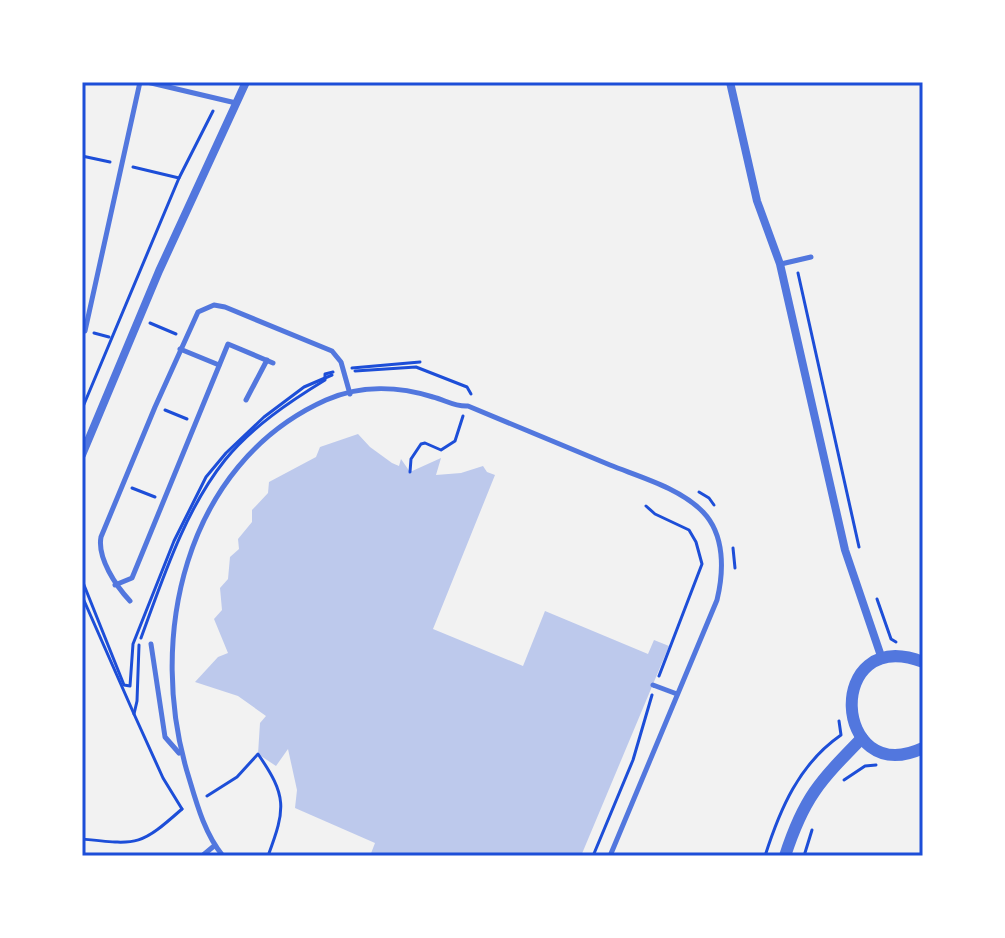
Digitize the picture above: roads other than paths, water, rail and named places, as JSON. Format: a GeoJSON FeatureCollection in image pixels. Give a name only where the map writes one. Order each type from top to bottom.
{"type":"FeatureCollection","features":[{"type":"Feature","properties":{"kind":"street"},"geometry":{"type":"LineString","coordinates":[[82,455],[139,319],[246,82]]}},
{"type":"Feature","properties":{"kind":"street"},"geometry":{"type":"LineString","coordinates":[[730,82],[757,201],[780,264],[845,550],[882,659]]}},
{"type":"Feature","properties":{"kind":"street"},"geometry":{"type":"LineString","coordinates":[[923,662],[896,656],[870,665],[853,686],[850,713],[862,738],[881,751],[904,755],[923,748]]}},
{"type":"Feature","properties":{"kind":"street"},"geometry":{"type":"LineString","coordinates":[[785,856],[793,829],[809,796],[823,777],[862,738]]}},
{"type":"Feature","properties":{"kind":"lane"},"geometry":{"type":"LineString","coordinates":[[85,331],[140,82]]}},
{"type":"Feature","properties":{"kind":"lane"},"geometry":{"type":"LineString","coordinates":[[147,82],[236,103]]}},
{"type":"Feature","properties":{"kind":"lane"},"geometry":{"type":"LineString","coordinates":[[780,264],[811,257]]}},
{"type":"Feature","properties":{"kind":"lane"},"geometry":{"type":"LineString","coordinates":[[130,601],[115,585],[100,544],[155,407],[198,312],[214,305],[236,311],[332,351],[341,362],[350,394]]}},
{"type":"Feature","properties":{"kind":"lane"},"geometry":{"type":"LineString","coordinates":[[115,585],[132,578],[228,344],[270,362],[246,400]]}},
{"type":"Feature","properties":{"kind":"lane"},"geometry":{"type":"LineString","coordinates":[[180,349],[219,365]]}},
{"type":"Feature","properties":{"kind":"lane"},"geometry":{"type":"LineString","coordinates":[[223,856],[214,846],[197,803],[182,757],[173,713],[171,644],[179,592],[192,548],[221,492],[251,453],[302,414],[326,400],[364,390],[402,389],[459,407],[468,406],[664,487],[702,511],[717,538],[722,579],[717,600],[610,856]]}},
{"type":"Feature","properties":{"kind":"lane"},"geometry":{"type":"LineString","coordinates":[[151,644],[165,737],[182,757]]}},
{"type":"Feature","properties":{"kind":"lane"},"geometry":{"type":"LineString","coordinates":[[654,685],[677,694]]}},
{"type":"Feature","properties":{"kind":"lane"},"geometry":{"type":"LineString","coordinates":[[202,856],[214,846]]}}]}
